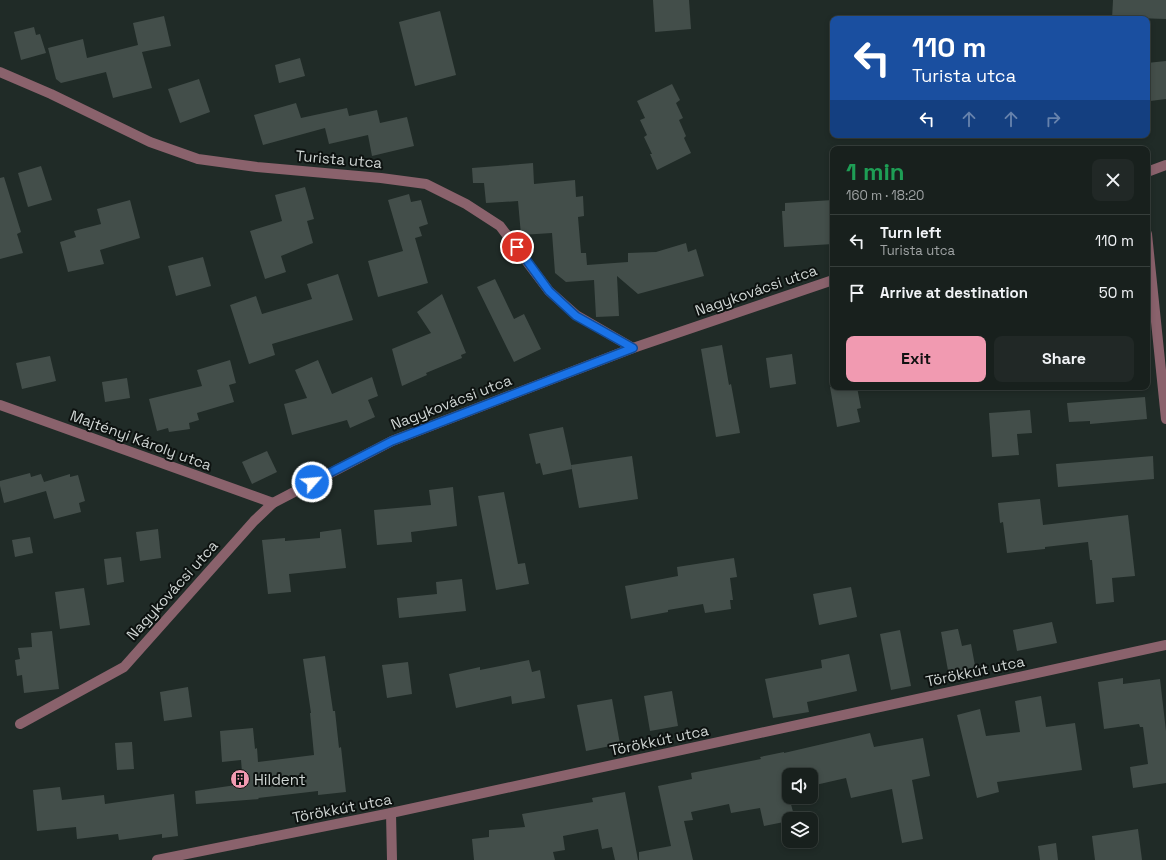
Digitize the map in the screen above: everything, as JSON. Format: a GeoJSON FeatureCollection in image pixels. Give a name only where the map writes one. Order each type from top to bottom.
{"type":"FeatureCollection","features":[{"type":"Feature","properties":{"kind":"street","name":"Turista utca"},"geometry":{"type":"LineString","coordinates":[[0,72],[51,94],[150,142],[198,159],[257,167],[381,178],[426,184],[466,204],[500,226],[549,291],[565,306],[576,316],[633,348]]}},
{"type":"Feature","properties":{"kind":"street"},"geometry":{"type":"LineString","coordinates":[[1150,171],[1166,165]]}},
{"type":"Feature","properties":{"kind":"street"},"geometry":{"type":"LineString","coordinates":[[1150,263],[1166,418]]}},
{"type":"Feature","properties":{"kind":"street","name":"Nagykovácsi utca"},"geometry":{"type":"LineString","coordinates":[[20,724],[124,667],[254,521],[272,503],[392,441],[633,348],[830,281]]}},
{"type":"Feature","properties":{"kind":"street","name":"Majtényi Károly utca"},"geometry":{"type":"LineString","coordinates":[[0,406],[272,503]]}},
{"type":"Feature","properties":{"kind":"street","name":"Törökkút utca"},"geometry":{"type":"LineString","coordinates":[[157,860],[392,813],[1166,645]]}},
{"type":"Feature","properties":{"kind":"street"},"geometry":{"type":"LineString","coordinates":[[392,813],[392,860]]}},
{"type":"Feature","properties":{"kind":"building"},"geometry":{"type":"Polygon","coordinates":[[[653,0],[689,0],[691,29],[655,32],[653,0]]]}},
{"type":"Feature","properties":{"kind":"building"},"geometry":{"type":"Polygon","coordinates":[[[1113,0],[1166,0],[1166,19],[1150,18],[1150,16],[1112,16],[1113,0]]]}},
{"type":"Feature","properties":{"kind":"building"},"geometry":{"type":"Polygon","coordinates":[[[440,11],[456,75],[415,86],[399,22],[440,11]]]}},
{"type":"Feature","properties":{"kind":"building"},"geometry":{"type":"Polygon","coordinates":[[[164,16],[171,46],[142,52],[152,88],[113,98],[106,72],[61,83],[56,79],[48,48],[83,39],[87,58],[138,45],[133,23],[164,16]]]}},
{"type":"Feature","properties":{"kind":"building"},"geometry":{"type":"Polygon","coordinates":[[[34,27],[36,35],[40,34],[46,53],[21,60],[14,32],[34,27]]]}},
{"type":"Feature","properties":{"kind":"building"},"geometry":{"type":"Polygon","coordinates":[[[300,58],[305,76],[279,83],[275,65],[300,58]]]}},
{"type":"Feature","properties":{"kind":"building"},"geometry":{"type":"Polygon","coordinates":[[[1166,61],[1166,99],[1150,101],[1150,63],[1166,61]]]}},
{"type":"Feature","properties":{"kind":"building"},"geometry":{"type":"Polygon","coordinates":[[[199,79],[210,112],[180,123],[168,89],[199,79]]]}},
{"type":"Feature","properties":{"kind":"building"},"geometry":{"type":"Polygon","coordinates":[[[672,84],[680,100],[676,103],[683,118],[679,120],[686,136],[684,138],[691,153],[657,170],[650,154],[652,154],[644,137],[647,135],[640,120],[645,118],[637,101],[672,84]]]}},
{"type":"Feature","properties":{"kind":"building"},"geometry":{"type":"Polygon","coordinates":[[[296,103],[301,118],[347,108],[349,116],[377,110],[380,123],[407,117],[414,146],[372,156],[368,135],[329,144],[325,128],[263,145],[254,115],[296,103]]]}},
{"type":"Feature","properties":{"kind":"building"},"geometry":{"type":"Polygon","coordinates":[[[533,163],[534,184],[575,180],[576,197],[583,196],[584,216],[578,217],[581,253],[586,253],[587,265],[628,262],[628,253],[656,252],[686,243],[688,252],[696,249],[704,276],[638,294],[617,276],[619,316],[596,317],[594,280],[566,282],[555,273],[552,233],[521,235],[518,201],[486,203],[484,183],[473,183],[472,168],[533,163]]]}},
{"type":"Feature","properties":{"kind":"building"},"geometry":{"type":"Polygon","coordinates":[[[41,166],[52,200],[28,207],[18,173],[41,166]]]}},
{"type":"Feature","properties":{"kind":"building"},"geometry":{"type":"Polygon","coordinates":[[[4,177],[21,232],[17,234],[23,253],[0,259],[0,178],[4,177]]]}},
{"type":"Feature","properties":{"kind":"building"},"geometry":{"type":"Polygon","coordinates":[[[305,187],[314,219],[307,221],[313,243],[281,256],[286,272],[265,279],[250,231],[282,221],[275,195],[305,187]]]}},
{"type":"Feature","properties":{"kind":"building"},"geometry":{"type":"Polygon","coordinates":[[[409,194],[411,202],[421,200],[428,224],[419,227],[422,236],[415,238],[428,283],[378,297],[368,261],[403,251],[388,200],[409,194]]]}},
{"type":"Feature","properties":{"kind":"building"},"geometry":{"type":"Polygon","coordinates":[[[130,200],[140,238],[100,250],[104,264],[68,272],[60,242],[76,237],[74,231],[101,224],[97,209],[130,200]]]}},
{"type":"Feature","properties":{"kind":"building"},"geometry":{"type":"Polygon","coordinates":[[[830,200],[830,244],[784,247],[782,211],[785,211],[785,203],[830,200]]]}},
{"type":"Feature","properties":{"kind":"building"},"geometry":{"type":"Polygon","coordinates":[[[203,257],[211,286],[176,296],[168,266],[203,257]]]}},
{"type":"Feature","properties":{"kind":"building"},"geometry":{"type":"Polygon","coordinates":[[[338,274],[353,320],[272,344],[275,355],[249,364],[230,305],[256,296],[262,314],[312,299],[307,284],[338,274]]]}},
{"type":"Feature","properties":{"kind":"building"},"geometry":{"type":"Polygon","coordinates":[[[495,279],[514,319],[524,314],[541,349],[514,362],[477,287],[495,279]]]}},
{"type":"Feature","properties":{"kind":"building"},"geometry":{"type":"Polygon","coordinates":[[[442,294],[466,353],[461,355],[462,358],[426,373],[427,375],[402,386],[392,349],[431,333],[417,312],[442,294]]]}},
{"type":"Feature","properties":{"kind":"building"},"geometry":{"type":"Polygon","coordinates":[[[722,345],[740,433],[716,437],[701,349],[722,345]]]}},
{"type":"Feature","properties":{"kind":"building"},"geometry":{"type":"Polygon","coordinates":[[[792,354],[796,384],[770,388],[766,358],[792,354]]]}},
{"type":"Feature","properties":{"kind":"building"},"geometry":{"type":"Polygon","coordinates":[[[50,356],[56,381],[22,389],[16,363],[50,356]]]}},
{"type":"Feature","properties":{"kind":"building"},"geometry":{"type":"Polygon","coordinates":[[[230,360],[236,383],[229,385],[234,402],[197,413],[199,420],[189,423],[190,429],[169,432],[168,428],[157,431],[149,399],[202,386],[197,370],[230,360]]]}},
{"type":"Feature","properties":{"kind":"building"},"geometry":{"type":"Polygon","coordinates":[[[318,360],[332,394],[372,377],[378,396],[368,400],[375,417],[350,428],[347,420],[292,435],[284,404],[307,398],[295,370],[318,360]]]}},
{"type":"Feature","properties":{"kind":"building"},"geometry":{"type":"Polygon","coordinates":[[[127,378],[130,398],[105,402],[102,382],[127,378]]]}},
{"type":"Feature","properties":{"kind":"building"},"geometry":{"type":"Polygon","coordinates":[[[831,390],[858,390],[861,408],[857,409],[860,422],[837,427],[831,390]]]}},
{"type":"Feature","properties":{"kind":"building"},"geometry":{"type":"Polygon","coordinates":[[[1145,397],[1147,419],[1090,424],[1090,421],[1069,422],[1067,403],[1145,397]]]}},
{"type":"Feature","properties":{"kind":"building"},"geometry":{"type":"Polygon","coordinates":[[[1030,410],[1032,433],[1017,434],[1019,455],[992,457],[989,413],[1030,410]]]}},
{"type":"Feature","properties":{"kind":"building"},"geometry":{"type":"Polygon","coordinates":[[[563,427],[572,469],[543,475],[540,463],[536,464],[529,434],[563,427]]]}},
{"type":"Feature","properties":{"kind":"building"},"geometry":{"type":"Polygon","coordinates":[[[267,451],[277,472],[252,484],[242,462],[267,451]]]}},
{"type":"Feature","properties":{"kind":"building"},"geometry":{"type":"Polygon","coordinates":[[[632,456],[638,499],[579,508],[571,465],[632,456]]]}},
{"type":"Feature","properties":{"kind":"building"},"geometry":{"type":"Polygon","coordinates":[[[1153,456],[1154,479],[1058,487],[1056,464],[1153,456]]]}},
{"type":"Feature","properties":{"kind":"building"},"geometry":{"type":"Polygon","coordinates":[[[30,473],[31,477],[41,474],[44,482],[70,474],[70,477],[78,475],[85,501],[79,503],[81,512],[54,519],[46,491],[4,503],[0,481],[30,473]]]}},
{"type":"Feature","properties":{"kind":"building"},"geometry":{"type":"Polygon","coordinates":[[[453,487],[457,526],[411,532],[412,542],[377,545],[374,510],[431,505],[429,490],[453,487]]]}},
{"type":"Feature","properties":{"kind":"building"},"geometry":{"type":"Polygon","coordinates":[[[504,492],[518,564],[525,563],[529,584],[496,590],[478,496],[504,492]]]}},
{"type":"Feature","properties":{"kind":"building"},"geometry":{"type":"Polygon","coordinates":[[[1040,499],[1043,525],[1128,515],[1135,576],[1112,578],[1114,602],[1096,604],[1092,560],[1090,560],[1088,542],[1007,553],[1003,522],[1000,523],[998,503],[1040,499]]]}},
{"type":"Feature","properties":{"kind":"building"},"geometry":{"type":"Polygon","coordinates":[[[158,529],[161,558],[140,561],[136,532],[158,529]]]}},
{"type":"Feature","properties":{"kind":"building"},"geometry":{"type":"Polygon","coordinates":[[[341,529],[346,568],[289,574],[291,592],[268,594],[262,540],[285,538],[285,541],[320,538],[320,532],[341,529]]]}},
{"type":"Feature","properties":{"kind":"building"},"geometry":{"type":"Polygon","coordinates":[[[30,537],[33,553],[15,557],[12,540],[30,537]]]}},
{"type":"Feature","properties":{"kind":"building"},"geometry":{"type":"Polygon","coordinates":[[[121,557],[124,582],[107,585],[104,559],[121,557]]]}},
{"type":"Feature","properties":{"kind":"building"},"geometry":{"type":"Polygon","coordinates":[[[734,558],[737,577],[730,578],[733,600],[730,600],[731,609],[705,613],[703,604],[668,610],[668,612],[631,619],[625,586],[678,576],[677,567],[734,558]]]}},
{"type":"Feature","properties":{"kind":"building"},"geometry":{"type":"Polygon","coordinates":[[[462,579],[466,611],[399,618],[397,598],[437,594],[436,582],[462,579]]]}},
{"type":"Feature","properties":{"kind":"building"},"geometry":{"type":"Polygon","coordinates":[[[851,587],[857,617],[819,625],[813,594],[851,587]]]}},
{"type":"Feature","properties":{"kind":"building"},"geometry":{"type":"Polygon","coordinates":[[[84,588],[90,625],[60,629],[55,592],[84,588]]]}},
{"type":"Feature","properties":{"kind":"building"},"geometry":{"type":"Polygon","coordinates":[[[1052,622],[1057,643],[1017,651],[1013,630],[1052,622]]]}},
{"type":"Feature","properties":{"kind":"building"},"geometry":{"type":"Polygon","coordinates":[[[958,629],[962,646],[971,644],[976,671],[949,676],[941,632],[958,629]]]}},
{"type":"Feature","properties":{"kind":"building"},"geometry":{"type":"Polygon","coordinates":[[[900,630],[911,686],[891,690],[880,634],[900,630]]]}},
{"type":"Feature","properties":{"kind":"building"},"geometry":{"type":"Polygon","coordinates":[[[52,631],[59,689],[24,693],[22,675],[17,676],[15,660],[20,659],[18,648],[32,647],[31,633],[52,631]]]}},
{"type":"Feature","properties":{"kind":"building"},"geometry":{"type":"Polygon","coordinates":[[[849,654],[857,691],[807,702],[809,712],[773,718],[765,679],[822,668],[821,660],[849,654]]]}},
{"type":"Feature","properties":{"kind":"building"},"geometry":{"type":"Polygon","coordinates":[[[325,656],[333,711],[335,711],[339,748],[341,747],[346,792],[318,795],[318,791],[258,798],[259,799],[196,804],[195,791],[243,784],[241,760],[222,762],[220,731],[253,728],[258,762],[314,755],[311,713],[303,659],[325,656]]]}},
{"type":"Feature","properties":{"kind":"building"},"geometry":{"type":"Polygon","coordinates":[[[529,660],[532,672],[540,670],[545,698],[512,704],[511,696],[456,708],[449,674],[480,667],[480,670],[529,660]]]}},
{"type":"Feature","properties":{"kind":"building"},"geometry":{"type":"Polygon","coordinates":[[[408,662],[412,694],[387,698],[382,665],[408,662]]]}},
{"type":"Feature","properties":{"kind":"building"},"geometry":{"type":"Polygon","coordinates":[[[1123,678],[1123,684],[1160,679],[1166,731],[1166,783],[1133,788],[1130,767],[1148,764],[1143,727],[1140,727],[1139,724],[1104,729],[1098,682],[1123,678]]]}},
{"type":"Feature","properties":{"kind":"building"},"geometry":{"type":"Polygon","coordinates":[[[188,687],[192,717],[164,721],[160,692],[188,687]]]}},
{"type":"Feature","properties":{"kind":"building"},"geometry":{"type":"Polygon","coordinates":[[[672,691],[678,726],[650,731],[644,696],[672,691]]]}},
{"type":"Feature","properties":{"kind":"building"},"geometry":{"type":"Polygon","coordinates":[[[1041,696],[1046,727],[1075,723],[1082,770],[997,782],[999,792],[977,798],[957,715],[980,709],[986,736],[1020,732],[1015,701],[1041,696]]]}},
{"type":"Feature","properties":{"kind":"building"},"geometry":{"type":"Polygon","coordinates":[[[612,699],[620,744],[586,751],[577,705],[612,699]]]}},
{"type":"Feature","properties":{"kind":"building"},"geometry":{"type":"Polygon","coordinates":[[[870,733],[874,747],[923,738],[930,776],[912,780],[923,839],[902,843],[892,789],[851,798],[846,778],[818,784],[818,768],[782,768],[782,804],[791,804],[793,812],[782,812],[782,822],[764,826],[760,808],[731,813],[729,804],[691,812],[693,820],[684,821],[693,860],[639,860],[639,852],[671,846],[658,786],[692,779],[691,773],[870,733]]]}},
{"type":"Feature","properties":{"kind":"building"},"geometry":{"type":"Polygon","coordinates":[[[132,742],[134,769],[117,770],[115,743],[132,742]]]}},
{"type":"Feature","properties":{"kind":"building"},"geometry":{"type":"Polygon","coordinates":[[[60,787],[62,800],[104,795],[105,804],[174,794],[178,836],[162,838],[162,834],[119,840],[118,834],[77,839],[76,827],[37,831],[33,790],[60,787]]]}},
{"type":"Feature","properties":{"kind":"building"},"geometry":{"type":"Polygon","coordinates":[[[625,792],[638,860],[615,860],[612,847],[602,849],[598,829],[563,836],[565,850],[553,852],[555,860],[474,860],[472,839],[489,837],[489,830],[525,827],[522,814],[593,802],[592,798],[625,792]]]}},
{"type":"Feature","properties":{"kind":"building"},"geometry":{"type":"Polygon","coordinates":[[[1138,829],[1142,860],[1095,860],[1092,836],[1138,829]]]}},
{"type":"Feature","properties":{"kind":"building"},"geometry":{"type":"Polygon","coordinates":[[[1056,843],[1058,860],[1040,860],[1038,846],[1056,843]]]}},
{"type":"Feature","properties":{"kind":"place","name":"Hildent"},"geometry":{"type":"Point","coordinates":[240,779]}},
{"type":"Feature","properties":{"kind":"route"},"geometry":{"type":"LineString","coordinates":[[312,482],[392,441],[633,348],[576,316],[549,291],[517,247]]}}]}
